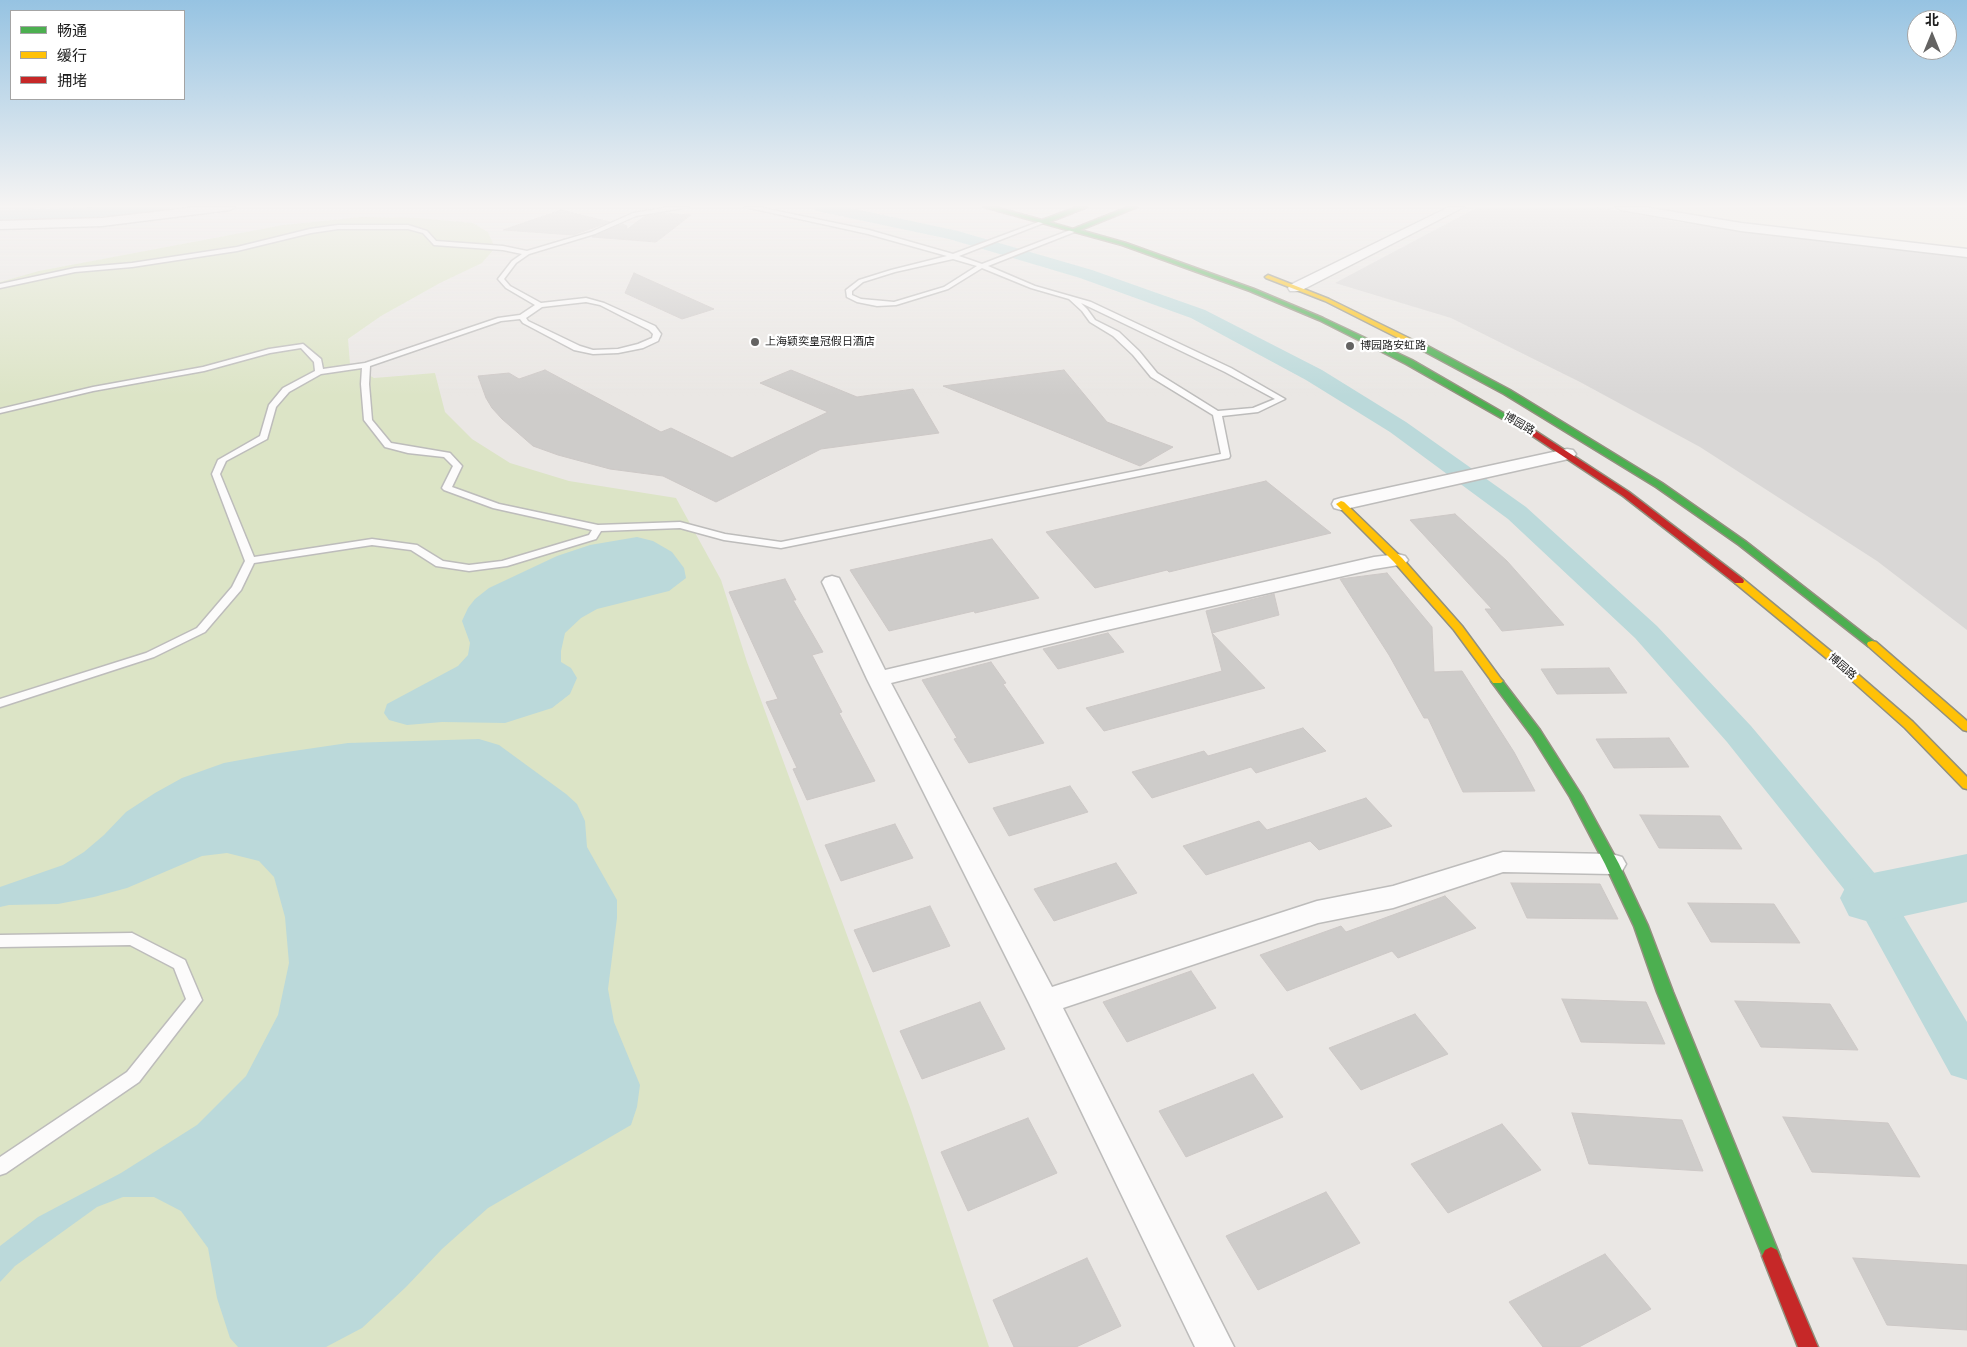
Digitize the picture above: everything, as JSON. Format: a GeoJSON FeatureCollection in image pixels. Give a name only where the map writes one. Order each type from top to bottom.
{"type":"FeatureCollection","features":[{"type":"Feature","properties":{"kind":"main road","name":"博园路"},"geometry":{"type":"LineString","coordinates":[[1198,270],[1252,290],[1321,320],[1432,375],[1543,438],[1567,454],[1626,494],[1713,560],[1835,660],[1909,725],[1967,785]]}},
{"type":"Feature","properties":{"kind":"main road","name":"博园路"},"geometry":{"type":"LineString","coordinates":[[1259,274],[1327,300],[1476,374],[1579,434],[1659,484],[1742,543],[1880,650],[1967,727]]}},
{"type":"Feature","properties":{"kind":"main road"},"geometry":{"type":"LineString","coordinates":[[1341,504],[1398,560],[1458,628],[1536,734],[1576,796],[1612,864],[1641,926],[1665,992],[1808,1347]]}},
{"type":"Feature","properties":{"kind":"street"},"geometry":{"type":"LineString","coordinates":[[1295,288],[1332,270]]}},
{"type":"Feature","properties":{"kind":"street"},"geometry":{"type":"LineString","coordinates":[[1341,504],[1567,454]]}},
{"type":"Feature","properties":{"kind":"street"},"geometry":{"type":"LineString","coordinates":[[878,679],[1117,622],[1398,560]]}},
{"type":"Feature","properties":{"kind":"street"},"geometry":{"type":"LineString","coordinates":[[832,582],[878,679],[1044,1002],[1215,1347]]}},
{"type":"Feature","properties":{"kind":"street"},"geometry":{"type":"LineString","coordinates":[[1044,1002],[1317,912],[1393,897],[1503,862],[1612,864]]}},
{"type":"Feature","properties":{"kind":"lane"},"geometry":{"type":"LineString","coordinates":[[0,286],[77,270]]}},
{"type":"Feature","properties":{"kind":"lane"},"geometry":{"type":"LineString","coordinates":[[508,270],[501,279],[508,287],[540,305]]}},
{"type":"Feature","properties":{"kind":"lane"},"geometry":{"type":"LineString","coordinates":[[898,270],[861,281],[849,290],[849,296],[868,302],[894,304],[946,288],[976,270]]}},
{"type":"Feature","properties":{"kind":"lane"},"geometry":{"type":"LineString","coordinates":[[993,270],[1072,299],[1089,303],[1163,337],[1281,399],[1255,410],[1217,414],[1154,376],[1136,353],[1116,334],[1092,321],[1085,310],[1072,299]]}},
{"type":"Feature","properties":{"kind":"lane"},"geometry":{"type":"LineString","coordinates":[[0,703],[150,655],[201,630],[237,588],[250,561],[216,474],[222,460],[264,437],[272,406],[286,390],[318,372],[366,365],[500,319],[522,317],[540,305],[586,300],[610,308],[652,328],[657,334],[655,340],[640,346],[618,351],[593,352],[577,348],[550,336],[525,322],[522,317]]}},
{"type":"Feature","properties":{"kind":"lane"},"geometry":{"type":"LineString","coordinates":[[0,411],[93,389],[204,369],[269,351],[303,346],[318,361],[318,372]]}},
{"type":"Feature","properties":{"kind":"lane"},"geometry":{"type":"LineString","coordinates":[[366,365],[365,384],[368,420],[388,445],[408,450],[448,455],[458,466],[447,488],[496,506],[598,528],[680,525],[724,537],[782,545],[1226,456],[1217,414]]}},
{"type":"Feature","properties":{"kind":"lane"},"geometry":{"type":"LineString","coordinates":[[250,561],[372,542],[414,546],[440,564],[469,568],[503,564],[584,540],[593,537],[598,528]]}},
{"type":"Feature","properties":{"kind":"lane"},"geometry":{"type":"LineString","coordinates":[[0,941],[132,939],[180,964],[194,1000],[133,1077],[0,1167]]}},
{"type":"Feature","properties":{"kind":"shaded area"},"geometry":{"type":"Polygon","coordinates":[[[1360,270],[1967,270],[1967,630],[1877,561],[1700,447],[1580,382],[1451,318],[1335,283],[1360,270]]]}},
{"type":"Feature","properties":{"kind":"green space"},"geometry":{"type":"Polygon","coordinates":[[[468,270],[381,316],[348,339],[350,364],[374,378],[435,373],[445,412],[472,439],[510,463],[569,481],[676,498],[721,580],[747,662],[911,1110],[989,1347],[0,1347],[0,282],[39,271],[468,270]]]}},
{"type":"Feature","properties":{"kind":"water"},"geometry":{"type":"Polygon","coordinates":[[[637,537],[653,541],[672,552],[684,568],[686,578],[669,591],[597,609],[581,618],[565,633],[561,651],[561,662],[571,668],[577,678],[570,694],[552,708],[505,723],[442,722],[407,725],[389,720],[384,713],[387,704],[458,666],[468,655],[470,643],[462,621],[475,599],[489,588],[557,556],[590,545],[637,537]]]}},
{"type":"Feature","properties":{"kind":"water"},"geometry":{"type":"Polygon","coordinates":[[[479,739],[499,745],[577,804],[585,821],[587,847],[617,900],[617,918],[608,989],[614,1022],[640,1085],[637,1107],[631,1125],[488,1208],[442,1249],[406,1287],[362,1328],[326,1347],[238,1347],[230,1338],[217,1298],[208,1248],[181,1211],[154,1197],[123,1197],[97,1207],[15,1266],[0,1282],[0,1246],[38,1217],[121,1173],[197,1125],[246,1076],[278,1015],[289,963],[285,917],[274,877],[259,861],[227,853],[202,856],[127,888],[58,904],[9,905],[0,907],[0,887],[63,865],[84,852],[126,812],[155,793],[182,778],[224,763],[348,743],[479,739]]]}},
{"type":"Feature","properties":{"kind":"building"},"geometry":{"type":"Polygon","coordinates":[[[634,273],[714,309],[682,319],[625,293],[634,273]]]}},
{"type":"Feature","properties":{"kind":"building"},"geometry":{"type":"Polygon","coordinates":[[[545,370],[661,432],[671,428],[732,458],[828,412],[760,383],[791,370],[857,397],[913,389],[939,433],[821,449],[716,502],[663,476],[610,469],[533,446],[492,408],[478,376],[509,373],[519,379],[545,370]]]}},
{"type":"Feature","properties":{"kind":"building"},"geometry":{"type":"Polygon","coordinates":[[[1064,370],[1107,422],[1173,447],[1140,466],[943,386],[1064,370]]]}},
{"type":"Feature","properties":{"kind":"building"},"geometry":{"type":"Polygon","coordinates":[[[1266,481],[1331,533],[1095,588],[1046,532],[1266,481]]]}},
{"type":"Feature","properties":{"kind":"building"},"geometry":{"type":"Polygon","coordinates":[[[1455,514],[1507,561],[1564,625],[1502,631],[1485,609],[1492,609],[1410,520],[1455,514]]]}},
{"type":"Feature","properties":{"kind":"building"},"geometry":{"type":"Polygon","coordinates":[[[992,539],[1039,598],[889,631],[850,570],[992,539]]]}},
{"type":"Feature","properties":{"kind":"building"},"geometry":{"type":"Polygon","coordinates":[[[1387,573],[1432,627],[1434,672],[1462,671],[1514,752],[1535,791],[1463,792],[1428,718],[1424,718],[1389,655],[1340,579],[1387,573]]]}},
{"type":"Feature","properties":{"kind":"building"},"geometry":{"type":"Polygon","coordinates":[[[785,579],[796,600],[793,600],[823,652],[812,655],[842,712],[839,713],[875,781],[807,800],[793,769],[797,768],[766,702],[778,699],[729,592],[785,579]]]}},
{"type":"Feature","properties":{"kind":"building"},"geometry":{"type":"Polygon","coordinates":[[[1274,594],[1279,615],[1212,633],[1206,611],[1274,594]]]}},
{"type":"Feature","properties":{"kind":"building"},"geometry":{"type":"Polygon","coordinates":[[[1108,633],[1124,652],[1058,669],[1043,649],[1108,633]]]}},
{"type":"Feature","properties":{"kind":"building"},"geometry":{"type":"Polygon","coordinates":[[[1212,633],[1265,688],[1104,731],[1086,708],[1222,671],[1212,633]]]}},
{"type":"Feature","properties":{"kind":"building"},"geometry":{"type":"Polygon","coordinates":[[[991,662],[1006,683],[1003,684],[1044,743],[969,763],[954,739],[957,738],[922,680],[991,662]]]}},
{"type":"Feature","properties":{"kind":"building"},"geometry":{"type":"Polygon","coordinates":[[[1609,668],[1627,693],[1557,694],[1541,669],[1609,668]]]}},
{"type":"Feature","properties":{"kind":"building"},"geometry":{"type":"Polygon","coordinates":[[[1303,728],[1326,751],[1256,773],[1251,767],[1152,798],[1132,772],[1204,751],[1208,756],[1303,728]]]}},
{"type":"Feature","properties":{"kind":"building"},"geometry":{"type":"Polygon","coordinates":[[[1669,738],[1689,767],[1614,768],[1596,739],[1669,738]]]}},
{"type":"Feature","properties":{"kind":"building"},"geometry":{"type":"Polygon","coordinates":[[[1070,786],[1088,812],[1009,836],[993,808],[1070,786]]]}},
{"type":"Feature","properties":{"kind":"building"},"geometry":{"type":"Polygon","coordinates":[[[1366,798],[1392,826],[1319,850],[1310,841],[1206,875],[1183,846],[1259,821],[1267,830],[1366,798]]]}},
{"type":"Feature","properties":{"kind":"building"},"geometry":{"type":"Polygon","coordinates":[[[1640,815],[1720,816],[1742,849],[1659,848],[1640,815]]]}},
{"type":"Feature","properties":{"kind":"building"},"geometry":{"type":"Polygon","coordinates":[[[895,824],[913,858],[841,881],[825,845],[895,824]]]}},
{"type":"Feature","properties":{"kind":"building"},"geometry":{"type":"Polygon","coordinates":[[[1116,863],[1137,893],[1054,921],[1034,889],[1116,863]]]}},
{"type":"Feature","properties":{"kind":"building"},"geometry":{"type":"Polygon","coordinates":[[[1511,883],[1600,884],[1618,919],[1527,918],[1511,883]]]}},
{"type":"Feature","properties":{"kind":"building"},"geometry":{"type":"Polygon","coordinates":[[[1445,896],[1476,928],[1398,958],[1392,951],[1287,991],[1260,955],[1341,926],[1346,932],[1445,896]]]}},
{"type":"Feature","properties":{"kind":"building"},"geometry":{"type":"Polygon","coordinates":[[[1688,903],[1774,904],[1800,943],[1711,942],[1688,903]]]}},
{"type":"Feature","properties":{"kind":"building"},"geometry":{"type":"Polygon","coordinates":[[[930,906],[950,946],[873,972],[854,930],[930,906]]]}},
{"type":"Feature","properties":{"kind":"building"},"geometry":{"type":"Polygon","coordinates":[[[1191,971],[1216,1008],[1127,1042],[1103,1002],[1191,971]]]}},
{"type":"Feature","properties":{"kind":"building"},"geometry":{"type":"Polygon","coordinates":[[[1562,999],[1646,1002],[1665,1044],[1581,1042],[1562,999]]]}},
{"type":"Feature","properties":{"kind":"building"},"geometry":{"type":"Polygon","coordinates":[[[1735,1001],[1830,1004],[1858,1050],[1761,1047],[1735,1001]]]}},
{"type":"Feature","properties":{"kind":"building"},"geometry":{"type":"Polygon","coordinates":[[[980,1002],[1005,1049],[922,1079],[900,1031],[980,1002]]]}},
{"type":"Feature","properties":{"kind":"building"},"geometry":{"type":"Polygon","coordinates":[[[1415,1014],[1448,1054],[1361,1090],[1329,1048],[1415,1014]]]}},
{"type":"Feature","properties":{"kind":"building"},"geometry":{"type":"Polygon","coordinates":[[[1253,1074],[1283,1117],[1186,1157],[1159,1111],[1253,1074]]]}},
{"type":"Feature","properties":{"kind":"building"},"geometry":{"type":"Polygon","coordinates":[[[1572,1113],[1682,1120],[1703,1171],[1589,1164],[1572,1113]]]}},
{"type":"Feature","properties":{"kind":"building"},"geometry":{"type":"Polygon","coordinates":[[[1783,1117],[1888,1123],[1920,1177],[1812,1172],[1783,1117]]]}},
{"type":"Feature","properties":{"kind":"building"},"geometry":{"type":"Polygon","coordinates":[[[1028,1118],[1057,1173],[968,1211],[941,1152],[1028,1118]]]}},
{"type":"Feature","properties":{"kind":"building"},"geometry":{"type":"Polygon","coordinates":[[[1502,1124],[1541,1170],[1448,1213],[1411,1164],[1502,1124]]]}},
{"type":"Feature","properties":{"kind":"building"},"geometry":{"type":"Polygon","coordinates":[[[1326,1192],[1360,1243],[1258,1290],[1226,1236],[1326,1192]]]}},
{"type":"Feature","properties":{"kind":"building"},"geometry":{"type":"Polygon","coordinates":[[[1605,1254],[1651,1309],[1579,1347],[1543,1347],[1509,1302],[1605,1254]]]}},
{"type":"Feature","properties":{"kind":"building"},"geometry":{"type":"Polygon","coordinates":[[[1087,1258],[1121,1326],[1076,1347],[1014,1347],[993,1300],[1087,1258]]]}},
{"type":"Feature","properties":{"kind":"building"},"geometry":{"type":"Polygon","coordinates":[[[1853,1258],[1967,1265],[1967,1330],[1887,1325],[1853,1258]]]}},
{"type":"Feature","properties":{"kind":"waterway"},"geometry":{"type":"LineString","coordinates":[[1072,270],[1198,314],[1314,375],[1398,427],[1517,513],[1646,632],[1739,734],[1873,898],[1967,1061]]}},
{"type":"Feature","properties":{"kind":"waterway"},"geometry":{"type":"LineString","coordinates":[[1873,898],[1967,878]]}},
{"type":"Feature","properties":{"kind":"traffic: fast"},"geometry":{"type":"LineString","coordinates":[[1196,270],[1252,290],[1321,319],[1409,362],[1534,433]]}},
{"type":"Feature","properties":{"kind":"traffic: fast"},"geometry":{"type":"LineString","coordinates":[[1421,346],[1507,392],[1659,485],[1742,543],[1872,644]]}},
{"type":"Feature","properties":{"kind":"traffic: fast"},"geometry":{"type":"LineString","coordinates":[[1497,681],[1536,733],[1576,796],[1612,864],[1641,926],[1665,992],[1771,1256]]}},
{"type":"Feature","properties":{"kind":"traffic: slow"},"geometry":{"type":"LineString","coordinates":[[1268,277],[1327,300],[1421,346]]}},
{"type":"Feature","properties":{"kind":"traffic: slow"},"geometry":{"type":"LineString","coordinates":[[1341,504],[1398,560],[1458,628],[1497,681]]}},
{"type":"Feature","properties":{"kind":"traffic: slow"},"geometry":{"type":"LineString","coordinates":[[1739,581],[1835,660],[1909,725],[1967,785]]}},
{"type":"Feature","properties":{"kind":"traffic: slow"},"geometry":{"type":"LineString","coordinates":[[1872,644],[1967,727]]}},
{"type":"Feature","properties":{"kind":"traffic: jam"},"geometry":{"type":"LineString","coordinates":[[1534,433],[1626,494],[1739,581]]}},
{"type":"Feature","properties":{"kind":"traffic: jam"},"geometry":{"type":"LineString","coordinates":[[1771,1256],[1808,1347]]}},
{"type":"Feature","properties":{"kind":"place","name":"上海颖奕皇冠假日酒店"},"geometry":{"type":"Point","coordinates":[755,342]}},
{"type":"Feature","properties":{"kind":"place","name":"博园路安虹路"},"geometry":{"type":"Point","coordinates":[1350,346]}}]}
